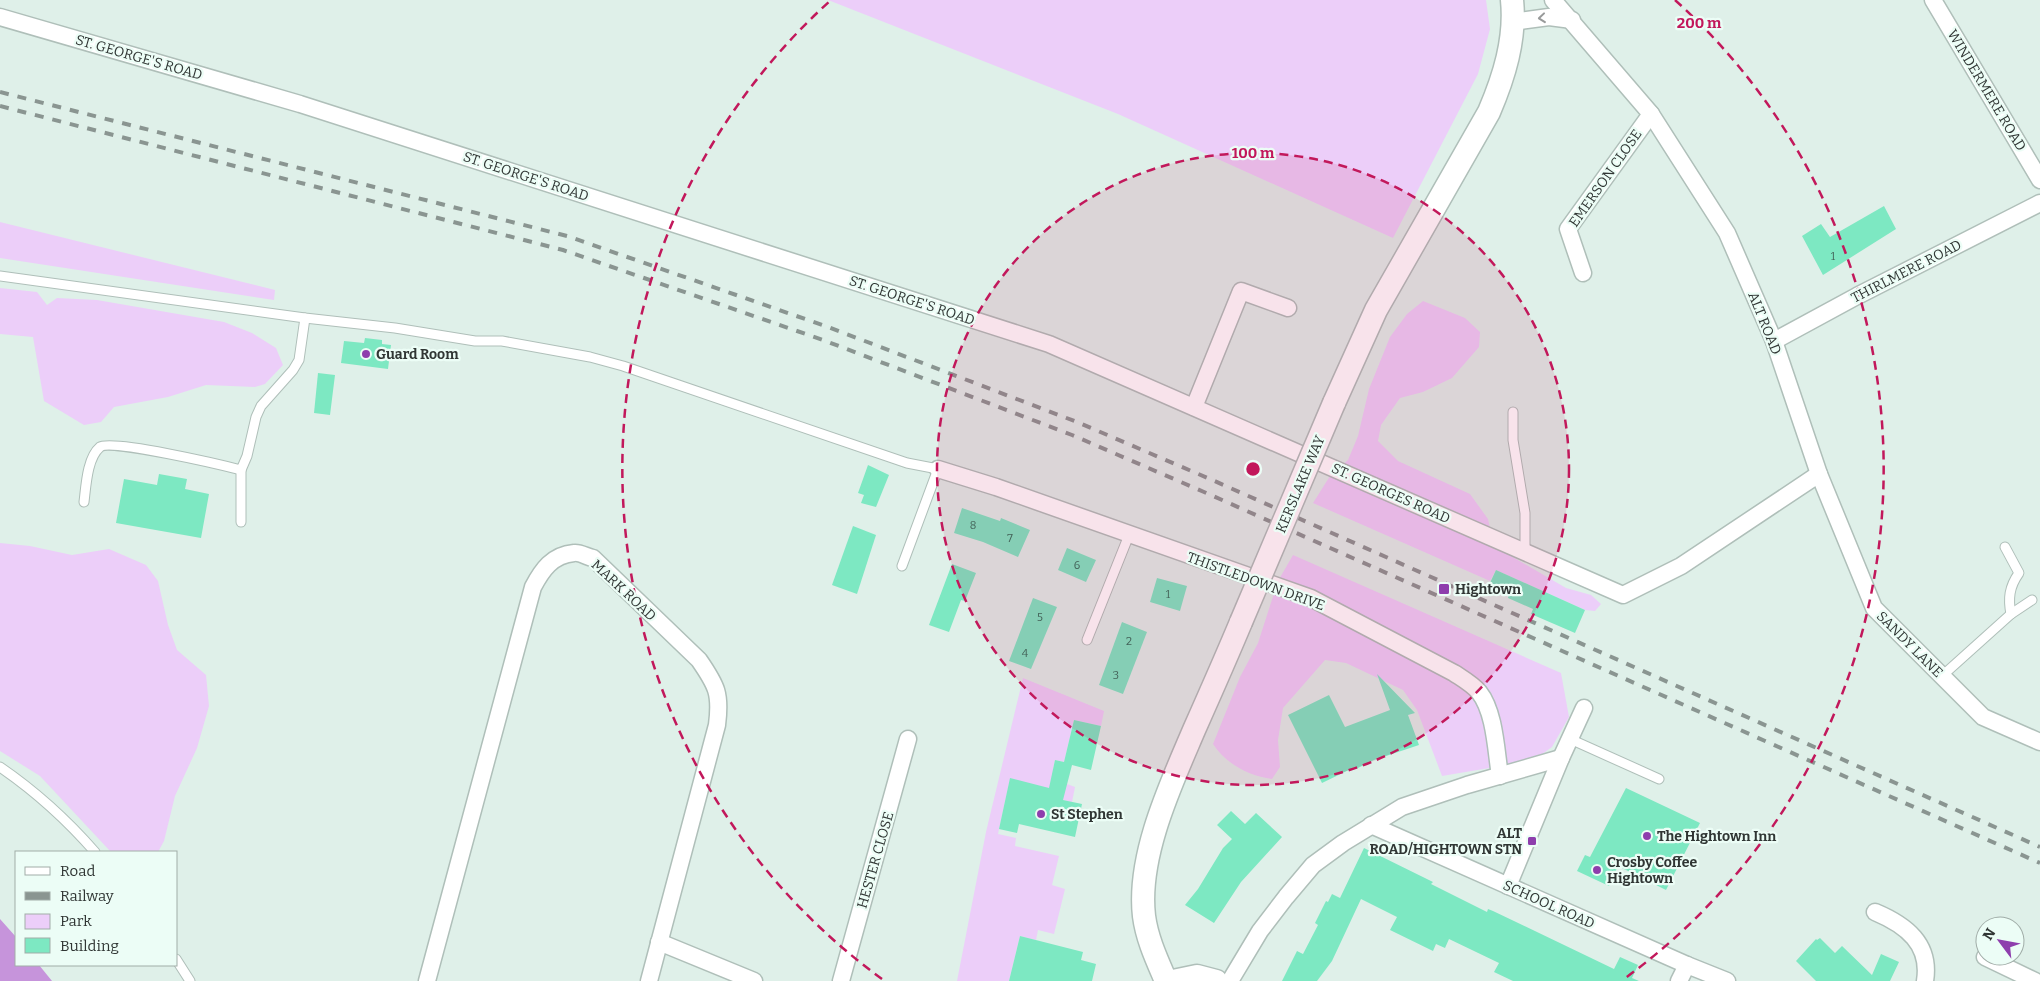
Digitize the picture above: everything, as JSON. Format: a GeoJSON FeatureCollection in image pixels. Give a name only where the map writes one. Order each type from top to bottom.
{"type":"FeatureCollection","features":[{"type":"Feature","properties":{"kind":"street","name":"ALT ROAD"},"geometry":{"type":"LineString","coordinates":[[1553,0],[1651,114],[1727,233],[1774,341],[1819,474]]}},
{"type":"Feature","properties":{"kind":"street","name":"WINDERMERE ROAD"},"geometry":{"type":"LineString","coordinates":[[1933,0],[2040,180]]}},
{"type":"Feature","properties":{"kind":"street"},"geometry":{"type":"LineString","coordinates":[[1516,6],[1572,20]]}},
{"type":"Feature","properties":{"kind":"street","name":"KERSLAKE WAY"},"geometry":{"type":"LineString","coordinates":[[1166,981],[1152,947],[1144,916],[1145,876],[1156,823],[1334,402],[1376,310],[1489,112],[1500,86],[1508,59],[1516,6]]}},
{"type":"Feature","properties":{"kind":"street","name":"ST. GEORGE'S ROAD"},"geometry":{"type":"LineString","coordinates":[[0,17],[300,104],[1049,344]]}},
{"type":"Feature","properties":{"kind":"street","name":"EMERSON CLOSE"},"geometry":{"type":"LineString","coordinates":[[1584,273],[1568,229],[1651,114]]}},
{"type":"Feature","properties":{"kind":"street","name":"THIRLMERE ROAD"},"geometry":{"type":"LineString","coordinates":[[1774,341],[1856,296],[2040,203]]}},
{"type":"Feature","properties":{"kind":"street"},"geometry":{"type":"LineString","coordinates":[[1194,407],[1241,290],[1288,308]]}},
{"type":"Feature","properties":{"kind":"street","name":"ST. GEORGES ROAD"},"geometry":{"type":"LineString","coordinates":[[1049,344],[1623,595],[1681,566],[1819,474]]}},
{"type":"Feature","properties":{"kind":"street","name":"THISTLEDOWN DRIVE"},"geometry":{"type":"LineString","coordinates":[[938,469],[996,487],[1310,598],[1464,679],[1480,693],[1487,708],[1500,776]]}},
{"type":"Feature","properties":{"kind":"street","name":"SANDY LANE"},"geometry":{"type":"LineString","coordinates":[[1819,474],[1874,608],[1983,717],[2040,742]]}},
{"type":"Feature","properties":{"kind":"street","name":"MARK ROAD"},"geometry":{"type":"LineString","coordinates":[[427,981],[533,587],[544,567],[555,559],[575,552],[593,558],[699,660],[711,678],[720,702],[717,725],[649,981]]}},
{"type":"Feature","properties":{"kind":"street"},"geometry":{"type":"LineString","coordinates":[[1508,886],[1561,758],[1584,708]]}},
{"type":"Feature","properties":{"kind":"street","name":"HESTER CLOSE"},"geometry":{"type":"LineString","coordinates":[[841,981],[908,740]]}},
{"type":"Feature","properties":{"kind":"street"},"geometry":{"type":"LineString","coordinates":[[1230,981],[1260,931],[1313,865],[1344,842],[1402,807],[1561,758]]}},
{"type":"Feature","properties":{"kind":"street","name":"SCHOOL ROAD"},"geometry":{"type":"LineString","coordinates":[[1371,825],[1727,981]]}},
{"type":"Feature","properties":{"kind":"street"},"geometry":{"type":"LineString","coordinates":[[1875,912],[1902,926],[1923,951],[1926,966],[1924,981]]}},
{"type":"Feature","properties":{"kind":"street"},"geometry":{"type":"LineString","coordinates":[[659,942],[754,981]]}},
{"type":"Feature","properties":{"kind":"street"},"geometry":{"type":"LineString","coordinates":[[1679,981],[1687,965]]}},
{"type":"Feature","properties":{"kind":"street"},"geometry":{"type":"LineString","coordinates":[[2003,966],[2028,979]]}},
{"type":"Feature","properties":{"kind":"street"},"geometry":{"type":"LineString","coordinates":[[1172,981],[1197,976],[1216,981]]}},
{"type":"Feature","properties":{"kind":"lane"},"geometry":{"type":"LineString","coordinates":[[0,276],[305,318],[395,328],[475,341],[502,341],[590,357],[623,366],[907,462],[938,469],[902,566]]}},
{"type":"Feature","properties":{"kind":"lane"},"geometry":{"type":"LineString","coordinates":[[241,522],[241,470],[247,456],[256,417],[261,406],[299,360],[305,318]]}},
{"type":"Feature","properties":{"kind":"lane"},"geometry":{"type":"LineString","coordinates":[[1513,412],[1513,440],[1525,513],[1525,552]]}},
{"type":"Feature","properties":{"kind":"lane"},"geometry":{"type":"LineString","coordinates":[[84,502],[92,462],[99,449],[105,445],[141,449],[241,470]]}},
{"type":"Feature","properties":{"kind":"lane"},"geometry":{"type":"LineString","coordinates":[[1088,640],[1129,535]]}},
{"type":"Feature","properties":{"kind":"lane"},"geometry":{"type":"LineString","coordinates":[[2004,547],[2019,573],[2008,601],[2011,614]]}},
{"type":"Feature","properties":{"kind":"lane"},"geometry":{"type":"LineString","coordinates":[[1942,676],[2011,614],[2032,600]]}},
{"type":"Feature","properties":{"kind":"lane"},"geometry":{"type":"LineString","coordinates":[[1570,739],[1659,779]]}},
{"type":"Feature","properties":{"kind":"lane"},"geometry":{"type":"LineString","coordinates":[[0,767],[26,785],[93,851]]}},
{"type":"Feature","properties":{"kind":"lane"},"geometry":{"type":"LineString","coordinates":[[178,962],[190,981]]}},
{"type":"Feature","properties":{"kind":"green space"},"geometry":{"type":"Polygon","coordinates":[[[828,0],[1486,0],[1490,29],[1478,74],[1393,238],[1118,114],[828,0]]]}},
{"type":"Feature","properties":{"kind":"green space"},"geometry":{"type":"Polygon","coordinates":[[[0,222],[275,290],[274,300],[0,258],[0,222]]]}},
{"type":"Feature","properties":{"kind":"green space"},"geometry":{"type":"Polygon","coordinates":[[[0,288],[37,292],[47,305],[57,298],[97,300],[224,322],[252,333],[276,348],[283,365],[265,384],[255,387],[206,385],[168,397],[114,407],[101,422],[84,425],[44,401],[33,337],[0,334],[0,288]]]}},
{"type":"Feature","properties":{"kind":"green space"},"geometry":{"type":"Polygon","coordinates":[[[1423,301],[1465,318],[1480,332],[1479,347],[1452,378],[1423,392],[1400,398],[1381,425],[1378,441],[1398,461],[1470,494],[1488,519],[1492,537],[1504,552],[1566,588],[1591,595],[1601,604],[1595,611],[1585,610],[1496,570],[1490,581],[1313,503],[1330,476],[1348,460],[1358,436],[1369,389],[1390,337],[1407,314],[1423,301]]]}},
{"type":"Feature","properties":{"kind":"green space"},"geometry":{"type":"Polygon","coordinates":[[[0,543],[30,546],[72,555],[109,549],[146,565],[158,581],[168,625],[177,650],[206,675],[209,706],[197,748],[175,796],[164,841],[159,851],[110,851],[40,776],[0,751],[0,543]]]}},
{"type":"Feature","properties":{"kind":"green space"},"geometry":{"type":"Polygon","coordinates":[[[1293,555],[1561,673],[1569,717],[1552,747],[1538,757],[1519,763],[1442,776],[1417,710],[1403,690],[1346,663],[1325,660],[1283,708],[1278,740],[1280,767],[1272,779],[1247,772],[1231,763],[1213,744],[1240,677],[1258,643],[1278,581],[1293,555]]]}},
{"type":"Feature","properties":{"kind":"green space"},"geometry":{"type":"Polygon","coordinates":[[[1023,678],[1104,711],[1101,726],[1074,720],[1064,762],[1055,760],[1053,769],[1070,773],[1067,784],[1075,787],[1072,802],[1027,792],[1010,779],[998,834],[1016,838],[1015,846],[1059,856],[1052,885],[1065,889],[1054,934],[1038,930],[1036,940],[1020,936],[1009,981],[957,981],[986,832],[1023,678]]]}},
{"type":"Feature","properties":{"kind":"shaded area"},"geometry":{"type":"Polygon","coordinates":[[[0,919],[15,936],[15,966],[40,966],[52,981],[0,981],[0,919]]]}},
{"type":"Feature","properties":{"kind":"building"},"geometry":{"type":"Polygon","coordinates":[[[1884,206],[1896,229],[1823,275],[1802,236],[1821,224],[1830,237],[1884,206]]]}},
{"type":"Feature","properties":{"kind":"building","name":"Guard Room"},"geometry":{"type":"Polygon","coordinates":[[[365,338],[382,340],[382,344],[391,345],[388,369],[341,363],[344,341],[364,343],[365,338]]]}},
{"type":"Feature","properties":{"kind":"building"},"geometry":{"type":"Polygon","coordinates":[[[318,373],[335,375],[330,415],[314,413],[318,373]]]}},
{"type":"Feature","properties":{"kind":"building"},"geometry":{"type":"Polygon","coordinates":[[[868,465],[889,475],[876,507],[861,503],[864,495],[858,493],[868,465]]]}},
{"type":"Feature","properties":{"kind":"building"},"geometry":{"type":"Polygon","coordinates":[[[159,474],[187,479],[185,489],[209,494],[201,538],[116,523],[124,479],[157,485],[159,474]]]}},
{"type":"Feature","properties":{"kind":"building"},"geometry":{"type":"Polygon","coordinates":[[[962,508],[1000,521],[1001,518],[1030,530],[1018,557],[983,542],[954,533],[962,508]]]}},
{"type":"Feature","properties":{"kind":"building"},"geometry":{"type":"Polygon","coordinates":[[[853,526],[876,535],[857,594],[832,585],[853,526]]]}},
{"type":"Feature","properties":{"kind":"building"},"geometry":{"type":"Polygon","coordinates":[[[1067,548],[1096,560],[1086,582],[1058,570],[1067,548]]]}},
{"type":"Feature","properties":{"kind":"building"},"geometry":{"type":"Polygon","coordinates":[[[952,564],[976,573],[965,601],[961,600],[949,632],[929,625],[952,564]]]}},
{"type":"Feature","properties":{"kind":"building"},"geometry":{"type":"Polygon","coordinates":[[[1496,570],[1585,610],[1575,633],[1531,614],[1533,609],[1508,598],[1509,594],[1489,585],[1496,570]]]}},
{"type":"Feature","properties":{"kind":"building"},"geometry":{"type":"Polygon","coordinates":[[[1157,578],[1187,586],[1180,611],[1150,602],[1157,578]]]}},
{"type":"Feature","properties":{"kind":"building"},"geometry":{"type":"Polygon","coordinates":[[[1033,598],[1057,607],[1031,669],[1009,661],[1033,598]]]}},
{"type":"Feature","properties":{"kind":"building"},"geometry":{"type":"Polygon","coordinates":[[[1122,622],[1147,632],[1123,694],[1099,685],[1122,622]]]}},
{"type":"Feature","properties":{"kind":"building"},"geometry":{"type":"Polygon","coordinates":[[[1377,674],[1415,713],[1408,715],[1419,745],[1374,760],[1356,769],[1355,767],[1322,783],[1288,715],[1329,695],[1345,727],[1390,710],[1377,674]]]}},
{"type":"Feature","properties":{"kind":"building"},"geometry":{"type":"Polygon","coordinates":[[[1074,720],[1101,726],[1091,770],[1072,765],[1063,800],[1082,804],[1075,837],[1019,824],[1017,833],[999,829],[1010,778],[1049,788],[1055,760],[1064,762],[1074,720]]]}},
{"type":"Feature","properties":{"kind":"building","name":"The Hightown Inn"},"geometry":{"type":"Polygon","coordinates":[[[1626,788],[1700,823],[1666,890],[1618,866],[1609,886],[1577,871],[1585,855],[1590,857],[1626,788]]]}},
{"type":"Feature","properties":{"kind":"building"},"geometry":{"type":"Polygon","coordinates":[[[1231,811],[1245,824],[1256,813],[1282,837],[1241,882],[1214,923],[1185,905],[1198,889],[1223,848],[1232,839],[1217,825],[1231,811]]]}},
{"type":"Feature","properties":{"kind":"building"},"geometry":{"type":"Polygon","coordinates":[[[1364,848],[1433,882],[1431,884],[1487,912],[1488,909],[1493,911],[1614,969],[1620,957],[1638,965],[1632,978],[1639,981],[1513,981],[1494,972],[1499,963],[1449,939],[1445,948],[1436,944],[1433,951],[1390,930],[1397,917],[1361,899],[1332,961],[1317,981],[1282,981],[1297,951],[1303,954],[1318,925],[1315,923],[1326,901],[1328,902],[1332,894],[1340,898],[1364,848]]]}},
{"type":"Feature","properties":{"kind":"building"},"geometry":{"type":"Polygon","coordinates":[[[1020,936],[1083,952],[1081,960],[1096,964],[1092,981],[1009,981],[1020,936]]]}},
{"type":"Feature","properties":{"kind":"building"},"geometry":{"type":"Polygon","coordinates":[[[1820,938],[1835,953],[1842,946],[1872,975],[1881,954],[1899,962],[1890,981],[1816,981],[1796,961],[1816,939],[1820,938]]]}},
{"type":"Feature","properties":{"kind":"railway"},"geometry":{"type":"LineString","coordinates":[[0,92],[567,236],[828,327],[1077,422],[1210,479],[2040,847]]}},
{"type":"Feature","properties":{"kind":"railway"},"geometry":{"type":"LineString","coordinates":[[0,106],[563,250],[823,340],[1072,435],[2040,863]]}},
{"type":"Feature","properties":{"kind":"place","name":"Guard Room"},"geometry":{"type":"Point","coordinates":[366,354]}},
{"type":"Feature","properties":{"kind":"place","name":"Hightown"},"geometry":{"type":"Point","coordinates":[1444,589]}},
{"type":"Feature","properties":{"kind":"place","name":"St Stephen"},"geometry":{"type":"Point","coordinates":[1041,814]}},
{"type":"Feature","properties":{"kind":"place","name":"The Hightown Inn"},"geometry":{"type":"Point","coordinates":[1647,836]}},
{"type":"Feature","properties":{"kind":"place","name":"ALT ROAD/HIGHTOWN STN"},"geometry":{"type":"Point","coordinates":[1532,841]}},
{"type":"Feature","properties":{"kind":"place","name":"Crosby Coffee Hightown"},"geometry":{"type":"Point","coordinates":[1597,870]}}]}
